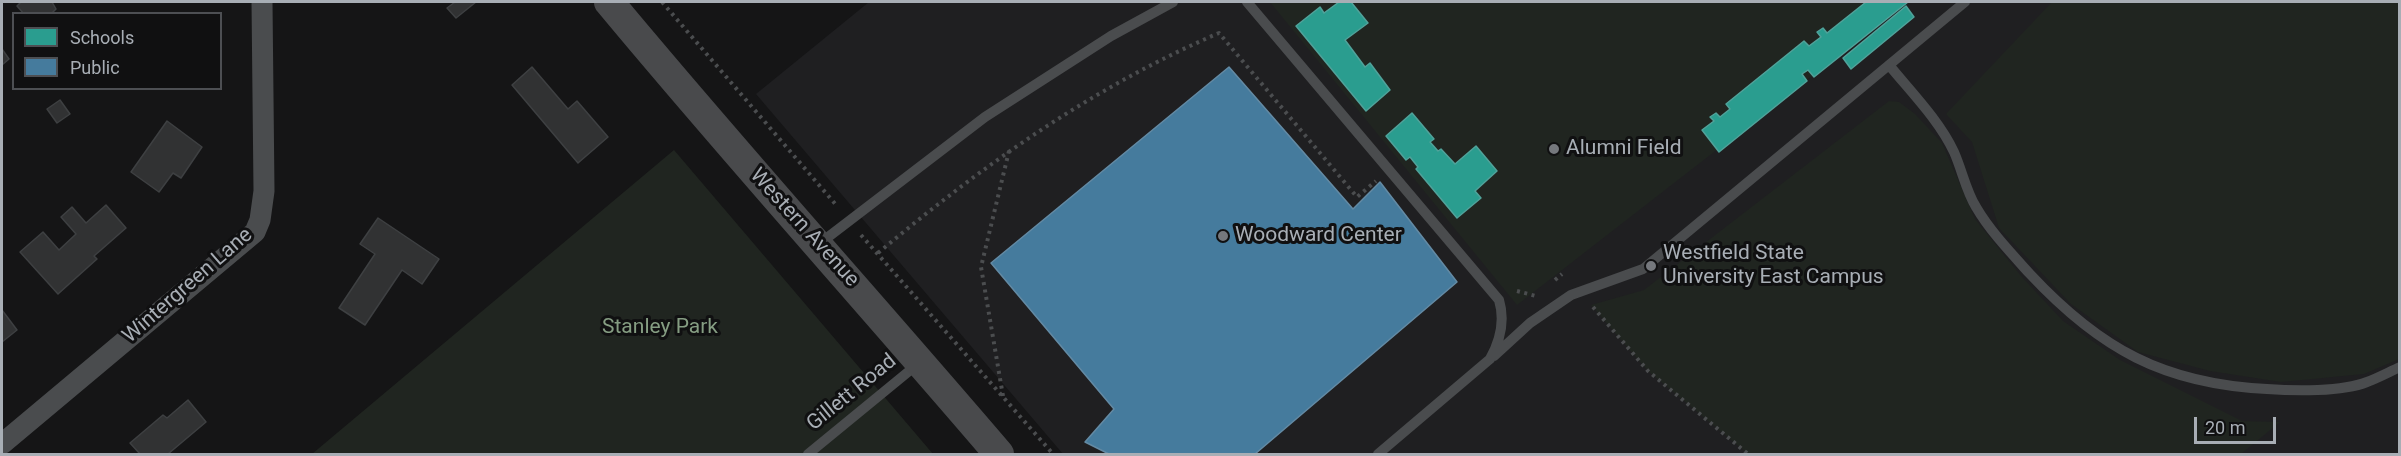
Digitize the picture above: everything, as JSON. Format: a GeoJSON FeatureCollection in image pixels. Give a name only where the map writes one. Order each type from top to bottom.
{"type":"FeatureCollection","features":[{"type":"Feature","properties":{"kind":"main road","name":"Western Avenue"},"geometry":{"type":"LineString","coordinates":[[609,2],[731,147],[819,244],[999,454]]}},
{"type":"Feature","properties":{"kind":"street","name":"Wintergreen Lane"},"geometry":{"type":"LineString","coordinates":[[2,444],[255,232],[260,220],[264,191],[262,2]]}},
{"type":"Feature","properties":{"kind":"lane"},"geometry":{"type":"LineString","coordinates":[[819,244],[985,117],[1111,36],[1173,2]]}},
{"type":"Feature","properties":{"kind":"lane"},"geometry":{"type":"LineString","coordinates":[[1247,2],[1499,300],[1502,319],[1497,344],[1490,359]]}},
{"type":"Feature","properties":{"kind":"lane"},"geometry":{"type":"LineString","coordinates":[[1378,454],[1530,323],[1570,295],[1642,269],[1965,2]]}},
{"type":"Feature","properties":{"kind":"lane"},"geometry":{"type":"LineString","coordinates":[[1889,65],[1928,113],[1953,150],[1975,206],[2012,254],[2062,309],[2133,357],[2189,380],[2241,388],[2300,391],[2365,383],[2400,367]]}},
{"type":"Feature","properties":{"kind":"lane","name":"Gillett Road"},"geometry":{"type":"LineString","coordinates":[[808,454],[921,363]]}},
{"type":"Feature","properties":{"kind":"path"},"geometry":{"type":"LineString","coordinates":[[878,254],[1009,150],[1055,118],[1118,82],[1219,33],[1357,197],[1379,179]]}},
{"type":"Feature","properties":{"kind":"path"},"geometry":{"type":"LineString","coordinates":[[1003,397],[981,267],[1009,150]]}},
{"type":"Feature","properties":{"kind":"path"},"geometry":{"type":"LineString","coordinates":[[1554,281],[1562,274]]}},
{"type":"Feature","properties":{"kind":"path"},"geometry":{"type":"LineString","coordinates":[[1516,290],[1528,296],[1537,296],[1545,288]]}},
{"type":"Feature","properties":{"kind":"path"},"geometry":{"type":"LineString","coordinates":[[1591,305],[1648,371],[1748,454]]}},
{"type":"Feature","properties":{"kind":"shaded area","name":"Westfield State University East Campus"},"geometry":{"type":"Polygon","coordinates":[[[869,2],[2399,2],[2399,454],[1063,454],[756,94],[869,2]]]}},
{"type":"Feature","properties":{"kind":"green space","name":"Alumni Field"},"geometry":{"type":"Polygon","coordinates":[[[1270,2],[1907,2],[1517,305],[1270,2]]]}},
{"type":"Feature","properties":{"kind":"green space"},"geometry":{"type":"Polygon","coordinates":[[[2052,2],[2399,2],[2399,359],[2364,374],[2281,382],[2210,371],[2138,352],[2071,304],[1999,228],[1972,142],[1946,114],[2052,2]]]}},
{"type":"Feature","properties":{"kind":"green space"},"geometry":{"type":"Polygon","coordinates":[[[1889,101],[1899,102],[1915,114],[1942,143],[1975,219],[2021,276],[2063,321],[2120,360],[2242,421],[2280,422],[2241,454],[1748,454],[1648,371],[1591,305],[1644,290],[1889,101]]]}},
{"type":"Feature","properties":{"kind":"green space","name":"Stanley Park"},"geometry":{"type":"Polygon","coordinates":[[[674,150],[933,454],[312,454],[674,150]]]}},
{"type":"Feature","properties":{"kind":"building: Schools"},"geometry":{"type":"Polygon","coordinates":[[[1339,2],[1351,2],[1368,23],[1345,40],[1365,67],[1370,63],[1390,90],[1366,111],[1296,26],[1320,7],[1324,13],[1339,2]]]}},
{"type":"Feature","properties":{"kind":"building: Schools"},"geometry":{"type":"Polygon","coordinates":[[[1866,2],[1908,2],[1814,77],[1808,70],[1802,74],[1807,81],[1719,152],[1702,130],[1714,121],[1710,117],[1716,113],[1720,117],[1730,109],[1726,104],[1804,41],[1809,46],[1821,37],[1817,32],[1823,28],[1827,33],[1866,2]]]}},
{"type":"Feature","properties":{"kind":"building: Schools"},"geometry":{"type":"Polygon","coordinates":[[[1906,6],[1914,17],[1851,69],[1843,58],[1906,6]]]}},
{"type":"Feature","properties":{"kind":"building: Schools"},"geometry":{"type":"Polygon","coordinates":[[[1412,113],[1434,139],[1430,142],[1438,151],[1441,149],[1455,164],[1476,146],[1497,171],[1475,191],[1481,198],[1457,218],[1416,169],[1418,167],[1410,157],[1406,160],[1386,136],[1412,113]]]}},
{"type":"Feature","properties":{"kind":"building: Public","name":"Woodward Center"},"geometry":{"type":"Polygon","coordinates":[[[1229,67],[1353,209],[1380,182],[1457,282],[1255,454],[1109,454],[1085,442],[1114,409],[991,263],[1229,67]]]}},
{"type":"Feature","properties":{"kind":"building: Other"},"geometry":{"type":"Polygon","coordinates":[[[21,2],[52,2],[56,9],[53,12],[22,12],[17,6],[21,2]]]}},
{"type":"Feature","properties":{"kind":"building: Other"},"geometry":{"type":"Polygon","coordinates":[[[455,2],[476,2],[456,18],[447,8],[455,2]]]}},
{"type":"Feature","properties":{"kind":"building: Other"},"geometry":{"type":"Polygon","coordinates":[[[2,49],[9,59],[2,65],[2,49]]]}},
{"type":"Feature","properties":{"kind":"building: Other"},"geometry":{"type":"Polygon","coordinates":[[[532,67],[568,109],[577,101],[608,137],[578,163],[512,85],[532,67]]]}},
{"type":"Feature","properties":{"kind":"building: Other"},"geometry":{"type":"Polygon","coordinates":[[[60,100],[70,114],[57,123],[47,109],[60,100]]]}},
{"type":"Feature","properties":{"kind":"building: Other"},"geometry":{"type":"Polygon","coordinates":[[[167,121],[202,147],[181,178],[173,173],[159,192],[131,172],[167,121]]]}},
{"type":"Feature","properties":{"kind":"building: Other"},"geometry":{"type":"Polygon","coordinates":[[[106,205],[126,228],[94,256],[97,259],[58,294],[20,252],[43,232],[59,250],[76,234],[61,217],[72,207],[86,223],[106,205]]]}},
{"type":"Feature","properties":{"kind":"building: Other"},"geometry":{"type":"Polygon","coordinates":[[[378,218],[439,259],[422,284],[402,270],[365,325],[339,308],[375,254],[360,244],[378,218]]]}},
{"type":"Feature","properties":{"kind":"building: Other"},"geometry":{"type":"Polygon","coordinates":[[[2,310],[17,330],[2,342],[2,310]]]}},
{"type":"Feature","properties":{"kind":"building: Other"},"geometry":{"type":"Polygon","coordinates":[[[188,400],[206,422],[168,454],[140,454],[130,443],[163,415],[167,418],[188,400]]]}},
{"type":"Feature","properties":{"kind":"place","name":"Alumni Field"},"geometry":{"type":"Point","coordinates":[1554,149]}},
{"type":"Feature","properties":{"kind":"place","name":"Woodward Center"},"geometry":{"type":"Point","coordinates":[1223,236]}},
{"type":"Feature","properties":{"kind":"place","name":"Westfield State University East Campus"},"geometry":{"type":"Point","coordinates":[1651,266]}}]}
